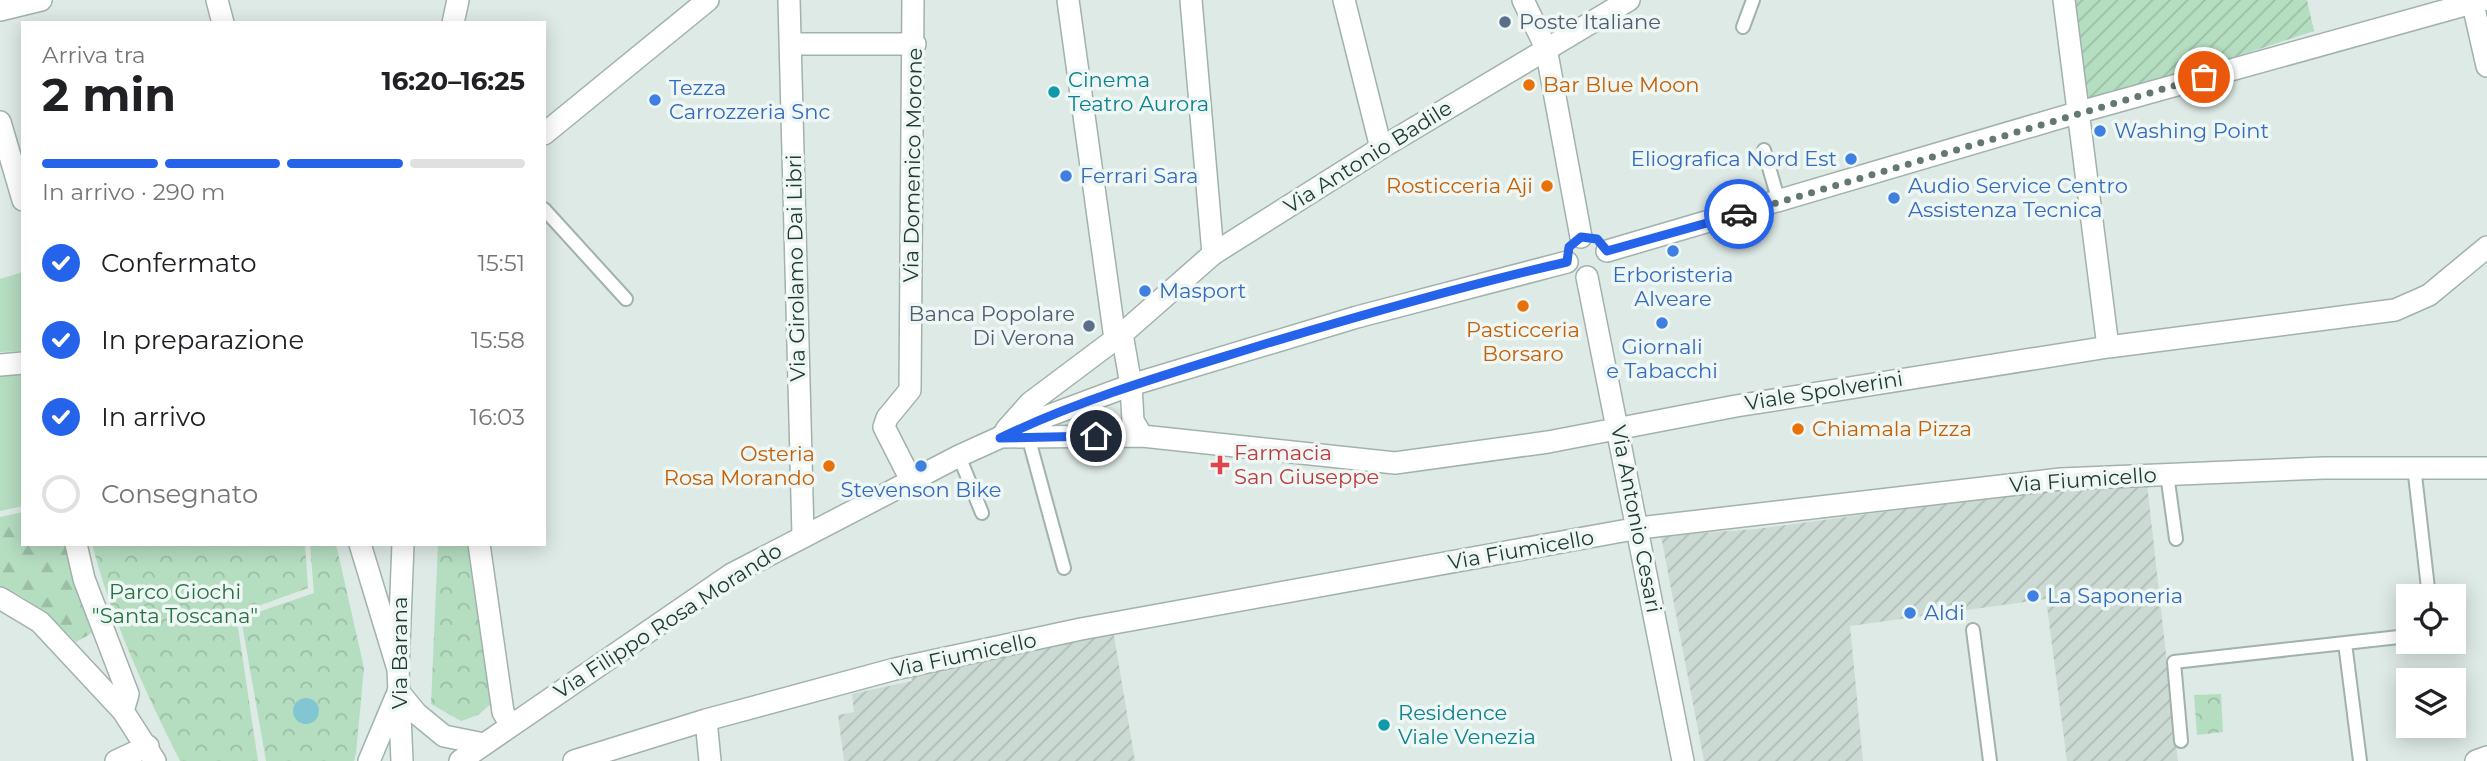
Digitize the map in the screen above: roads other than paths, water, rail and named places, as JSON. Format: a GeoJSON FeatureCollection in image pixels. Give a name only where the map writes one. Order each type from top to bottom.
{"type":"FeatureCollection","features":[{"type":"Feature","properties":{"kind":"street"},"geometry":{"type":"LineString","coordinates":[[0,10],[41,0]]}},
{"type":"Feature","properties":{"kind":"street"},"geometry":{"type":"LineString","coordinates":[[217,0],[222,21]]}},
{"type":"Feature","properties":{"kind":"street"},"geometry":{"type":"LineString","coordinates":[[453,21],[458,0]]}},
{"type":"Feature","properties":{"kind":"street"},"geometry":{"type":"LineString","coordinates":[[546,132],[708,0]]}},
{"type":"Feature","properties":{"kind":"street","name":"Via Girolamo Dai Libri"},"geometry":{"type":"LineString","coordinates":[[789,0],[803,535]]}},
{"type":"Feature","properties":{"kind":"street","name":"Via Domenico Morone"},"geometry":{"type":"LineString","coordinates":[[912,482],[884,427],[887,418],[910,390],[915,44],[913,0]]}},
{"type":"Feature","properties":{"kind":"street"},"geometry":{"type":"LineString","coordinates":[[1068,0],[1118,337],[1131,385],[1133,421],[1142,436]]}},
{"type":"Feature","properties":{"kind":"street"},"geometry":{"type":"LineString","coordinates":[[1191,0],[1213,254]]}},
{"type":"Feature","properties":{"kind":"street"},"geometry":{"type":"LineString","coordinates":[[1344,0],[1347,22],[1381,148]]}},
{"type":"Feature","properties":{"kind":"street"},"geometry":{"type":"LineString","coordinates":[[1523,0],[1546,48],[1581,237]]}},
{"type":"Feature","properties":{"kind":"street","name":"Via Antonio Badile"},"geometry":{"type":"LineString","coordinates":[[1118,337],[1213,254],[1381,148],[1629,0]]}},
{"type":"Feature","properties":{"kind":"street"},"geometry":{"type":"LineString","coordinates":[[2064,0],[2076,113],[2108,347]]}},
{"type":"Feature","properties":{"kind":"street"},"geometry":{"type":"LineString","coordinates":[[1607,251],[2076,113],[2476,1],[2487,66]]}},
{"type":"Feature","properties":{"kind":"street"},"geometry":{"type":"LineString","coordinates":[[790,44],[915,44]]}},
{"type":"Feature","properties":{"kind":"street"},"geometry":{"type":"LineString","coordinates":[[0,122],[13,179],[21,196]]}},
{"type":"Feature","properties":{"kind":"street"},"geometry":{"type":"LineString","coordinates":[[1581,237],[1597,239],[1607,251],[1604,269],[1587,277],[1574,274],[1567,262],[1569,247],[1581,237]]}},
{"type":"Feature","properties":{"kind":"street","name":"Viale Spolverini"},"geometry":{"type":"LineString","coordinates":[[1142,436],[1395,463],[1618,429],[1749,403],[2108,347],[2395,310],[2429,295],[2487,247]]}},
{"type":"Feature","properties":{"kind":"street","name":"Via Filippo Rosa Morando"},"geometry":{"type":"LineString","coordinates":[[460,761],[510,724],[732,574],[959,456],[1045,417],[1131,385],[1357,317],[1567,262]]}},
{"type":"Feature","properties":{"kind":"street","name":"Via Antonio Cesari"},"geometry":{"type":"LineString","coordinates":[[1587,277],[1639,528],[1683,761]]}},
{"type":"Feature","properties":{"kind":"street","name":"Via Filippo Rosa Morando"},"geometry":{"type":"LineString","coordinates":[[1000,438],[1030,403],[1118,337]]}},
{"type":"Feature","properties":{"kind":"street"},"geometry":{"type":"LineString","coordinates":[[0,365],[21,363]]}},
{"type":"Feature","properties":{"kind":"street","name":"Via Filippo Rosa Morando"},"geometry":{"type":"LineString","coordinates":[[1000,438],[1142,436]]}},
{"type":"Feature","properties":{"kind":"street","name":"Via Fiumicello"},"geometry":{"type":"LineString","coordinates":[[574,761],[706,720],[895,669],[1079,624],[1639,528],[2061,479],[2414,466],[2487,468]]}},
{"type":"Feature","properties":{"kind":"street"},"geometry":{"type":"LineString","coordinates":[[76,546],[84,579],[128,694],[123,711]]}},
{"type":"Feature","properties":{"kind":"street"},"geometry":{"type":"LineString","coordinates":[[361,546],[398,669]]}},
{"type":"Feature","properties":{"kind":"street","name":"Via Barana"},"geometry":{"type":"LineString","coordinates":[[402,761],[398,669],[403,546]]}},
{"type":"Feature","properties":{"kind":"street"},"geometry":{"type":"LineString","coordinates":[[480,546],[503,712],[510,724]]}},
{"type":"Feature","properties":{"kind":"street"},"geometry":{"type":"LineString","coordinates":[[0,598],[40,622],[123,711],[152,754],[116,761]]}},
{"type":"Feature","properties":{"kind":"street"},"geometry":{"type":"LineString","coordinates":[[369,761],[398,691],[416,713],[444,736],[484,744]]}},
{"type":"Feature","properties":{"kind":"street"},"geometry":{"type":"LineString","coordinates":[[706,720],[710,761]]}},
{"type":"Feature","properties":{"kind":"street"},"geometry":{"type":"LineString","coordinates":[[2476,761],[2487,757]]}},
{"type":"Feature","properties":{"kind":"lane"},"geometry":{"type":"LineString","coordinates":[[1743,27],[1753,0]]}},
{"type":"Feature","properties":{"kind":"lane"},"geometry":{"type":"LineString","coordinates":[[1764,150],[1779,202]]}},
{"type":"Feature","properties":{"kind":"lane"},"geometry":{"type":"LineString","coordinates":[[546,211],[626,299]]}},
{"type":"Feature","properties":{"kind":"lane"},"geometry":{"type":"LineString","coordinates":[[1028,436],[1064,568]]}},
{"type":"Feature","properties":{"kind":"lane"},"geometry":{"type":"LineString","coordinates":[[959,456],[982,513]]}},
{"type":"Feature","properties":{"kind":"lane"},"geometry":{"type":"LineString","coordinates":[[2414,466],[2428,584]]}},
{"type":"Feature","properties":{"kind":"lane"},"geometry":{"type":"LineString","coordinates":[[2167,474],[2176,539]]}},
{"type":"Feature","properties":{"kind":"lane"},"geometry":{"type":"LineString","coordinates":[[1973,630],[1990,761]]}},
{"type":"Feature","properties":{"kind":"lane"},"geometry":{"type":"LineString","coordinates":[[2181,741],[2174,662],[2396,637]]}},
{"type":"Feature","properties":{"kind":"lane"},"geometry":{"type":"LineString","coordinates":[[2345,643],[2360,761]]}},
{"type":"Feature","properties":{"kind":"water"},"geometry":{"type":"Polygon","coordinates":[[[306,698],[315,702],[319,711],[315,720],[306,724],[297,720],[293,711],[297,702],[306,698]]]}},
{"type":"Feature","properties":{"kind":"place","name":"Poste Italiane"},"geometry":{"type":"Point","coordinates":[1505,22]}},
{"type":"Feature","properties":{"kind":"place","name":"Bar Blue Moon"},"geometry":{"type":"Point","coordinates":[1529,85]}},
{"type":"Feature","properties":{"kind":"place","name":"Cinema Teatro Aurora"},"geometry":{"type":"Point","coordinates":[1054,92]}},
{"type":"Feature","properties":{"kind":"place","name":"Tezza Carrozzeria Snc"},"geometry":{"type":"Point","coordinates":[655,100]}},
{"type":"Feature","properties":{"kind":"place","name":"Washing Point"},"geometry":{"type":"Point","coordinates":[2100,131]}},
{"type":"Feature","properties":{"kind":"place","name":"Eliografica Nord Est"},"geometry":{"type":"Point","coordinates":[1851,159]}},
{"type":"Feature","properties":{"kind":"place","name":"Ferrari Sara"},"geometry":{"type":"Point","coordinates":[1066,176]}},
{"type":"Feature","properties":{"kind":"place","name":"Rosticceria Aji"},"geometry":{"type":"Point","coordinates":[1547,186]}},
{"type":"Feature","properties":{"kind":"place","name":"Audio Service Centro Assistenza Tecnica"},"geometry":{"type":"Point","coordinates":[1894,198]}},
{"type":"Feature","properties":{"kind":"place","name":"Erboristeria Alveare"},"geometry":{"type":"Point","coordinates":[1673,251]}},
{"type":"Feature","properties":{"kind":"place","name":"Masport"},"geometry":{"type":"Point","coordinates":[1145,291]}},
{"type":"Feature","properties":{"kind":"place","name":"Pasticceria Borsaro"},"geometry":{"type":"Point","coordinates":[1523,306]}},
{"type":"Feature","properties":{"kind":"place","name":"Giornali e Tabacchi"},"geometry":{"type":"Point","coordinates":[1662,323]}},
{"type":"Feature","properties":{"kind":"place","name":"Banca Popolare Di Verona"},"geometry":{"type":"Point","coordinates":[1089,326]}},
{"type":"Feature","properties":{"kind":"place","name":"Chiamala Pizza"},"geometry":{"type":"Point","coordinates":[1798,429]}},
{"type":"Feature","properties":{"kind":"place","name":"Farmacia San Giuseppe"},"geometry":{"type":"Point","coordinates":[1220,465]}},
{"type":"Feature","properties":{"kind":"place","name":"Osteria Rosa Morando"},"geometry":{"type":"Point","coordinates":[829,466]}},
{"type":"Feature","properties":{"kind":"place","name":"Stevenson Bike"},"geometry":{"type":"Point","coordinates":[921,466]}},
{"type":"Feature","properties":{"kind":"place","name":"La Saponeria"},"geometry":{"type":"Point","coordinates":[2033,596]}},
{"type":"Feature","properties":{"kind":"place","name":"Aldi"},"geometry":{"type":"Point","coordinates":[1910,613]}},
{"type":"Feature","properties":{"kind":"place","name":"Residence Viale Venezia"},"geometry":{"type":"Point","coordinates":[1384,725]}},
{"type":"Feature","properties":{"kind":"park label","name":"Parco Giochi \"Santa Toscana\""},"geometry":{"type":"Point","coordinates":[175,604]}}]}
